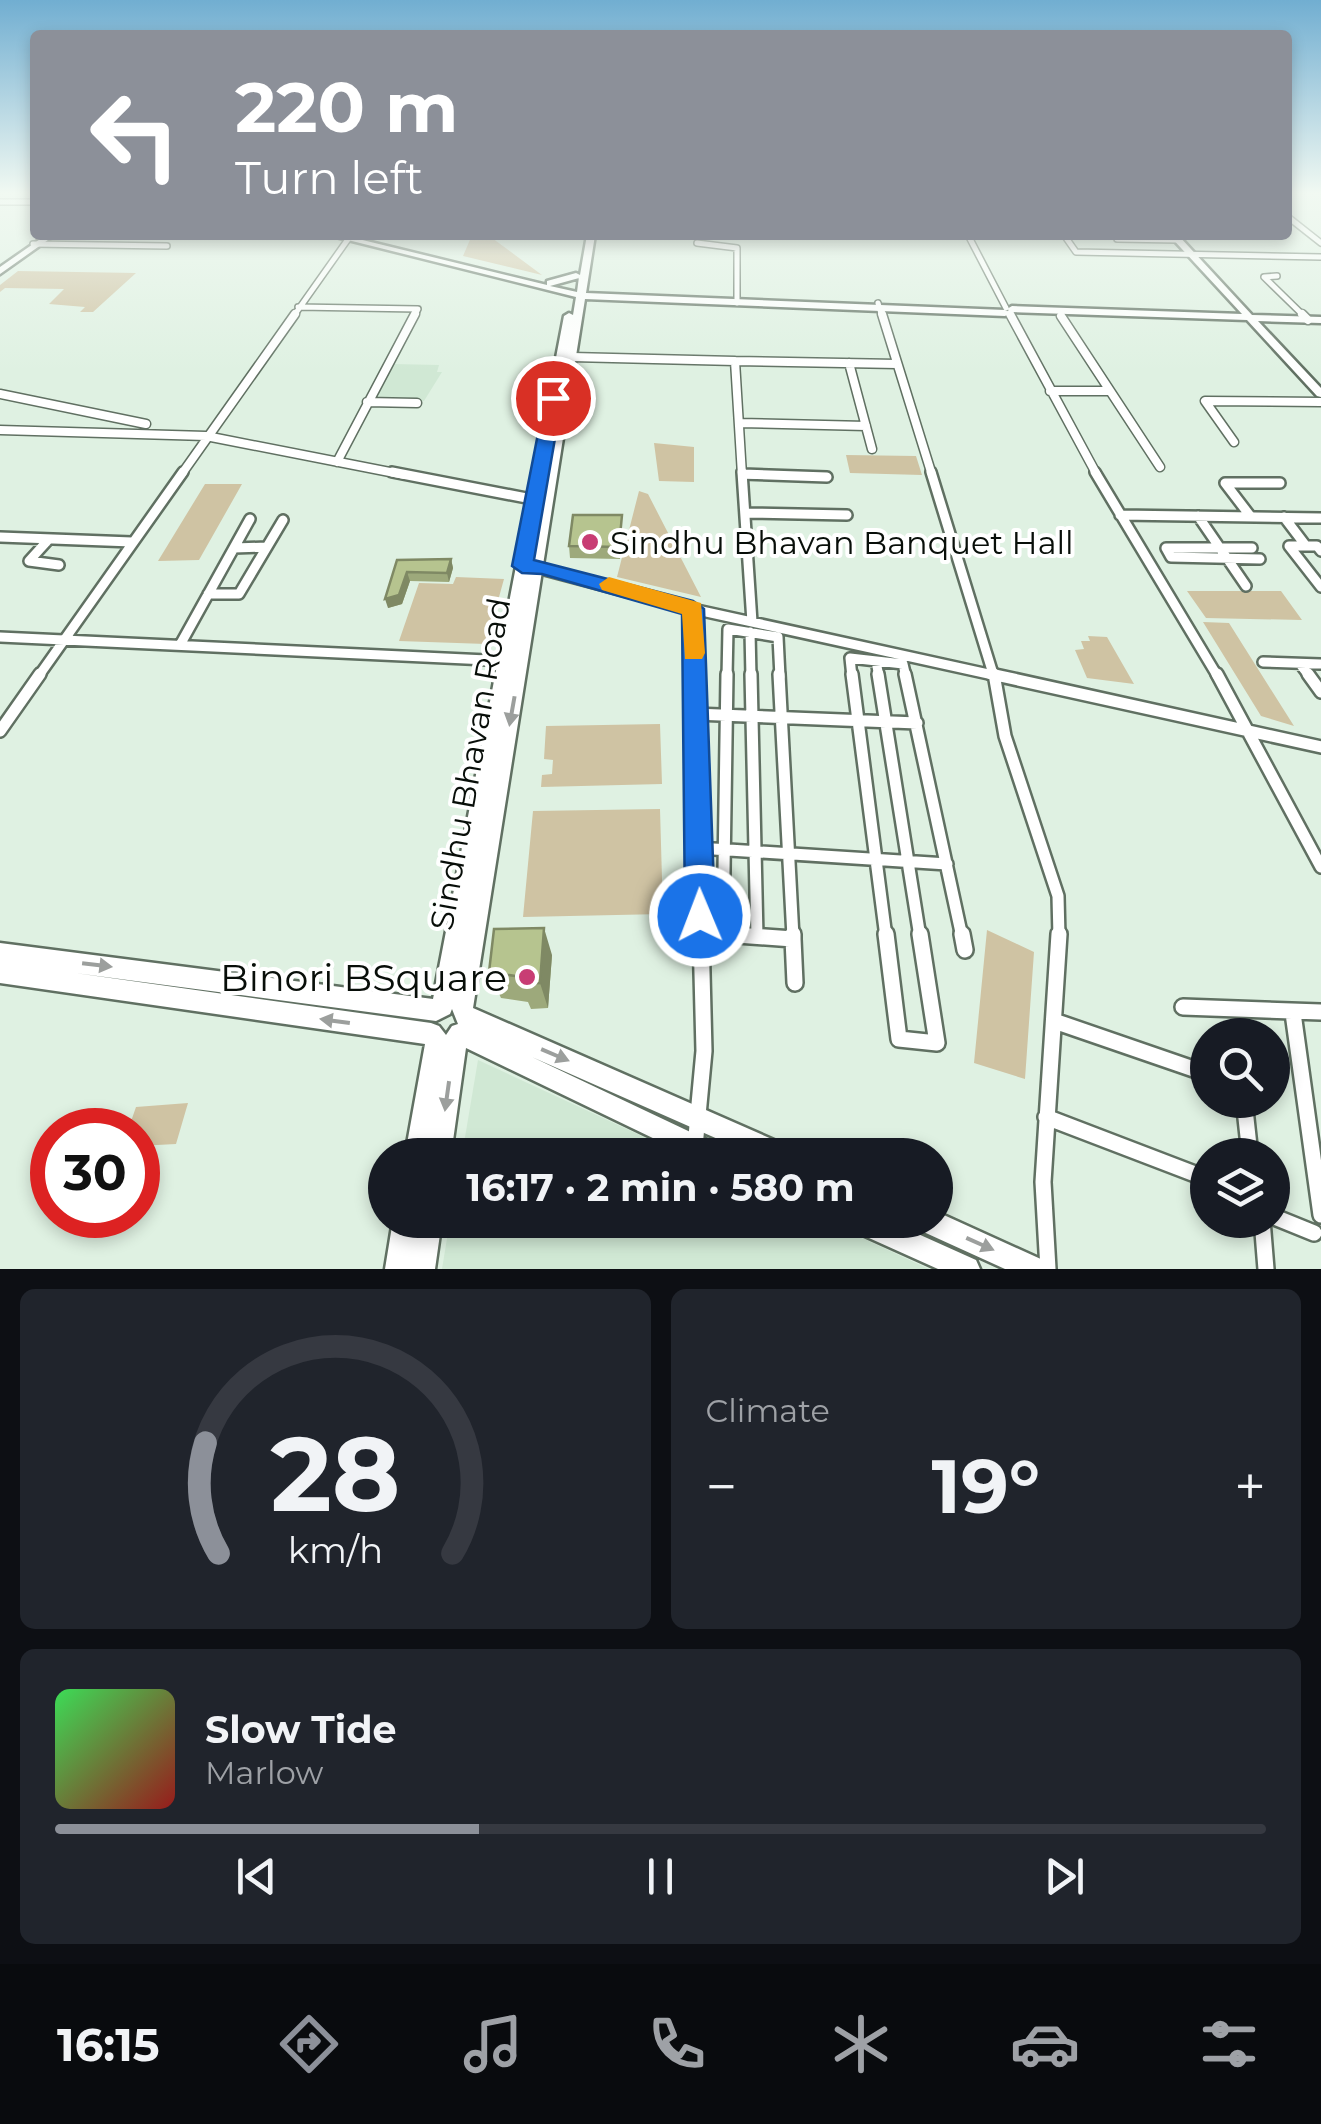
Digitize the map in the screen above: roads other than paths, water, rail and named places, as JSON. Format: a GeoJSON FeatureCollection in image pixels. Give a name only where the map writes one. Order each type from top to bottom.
{"type":"FeatureCollection","features":[{"type":"Feature","properties":{"kind":"main road"},"geometry":{"type":"LineString","coordinates":[[0,268],[23,252]]}},
{"type":"Feature","properties":{"kind":"main road"},"geometry":{"type":"LineString","coordinates":[[418,252],[578,289],[737,300],[1321,323]]}},
{"type":"Feature","properties":{"kind":"main road"},"geometry":{"type":"LineString","coordinates":[[419,252],[578,289]]}},
{"type":"Feature","properties":{"kind":"main road","name":"Sindhu Bhavan Road"},"geometry":{"type":"LineString","coordinates":[[421,1138],[449,1023],[585,252]]}},
{"type":"Feature","properties":{"kind":"main road"},"geometry":{"type":"LineString","coordinates":[[1189,252],[1321,394]]}},
{"type":"Feature","properties":{"kind":"main road","name":"Sindhu Bhavan Road"},"geometry":{"type":"LineString","coordinates":[[541,501],[572,357],[578,289]]}},
{"type":"Feature","properties":{"kind":"main road"},"geometry":{"type":"LineString","coordinates":[[1008,311],[1321,323]]}},
{"type":"Feature","properties":{"kind":"main road"},"geometry":{"type":"LineString","coordinates":[[0,953],[449,1023],[744,1138]]}},
{"type":"Feature","properties":{"kind":"main road"},"geometry":{"type":"LineString","coordinates":[[0,973],[449,1023],[678,1138]]}},
{"type":"Feature","properties":{"kind":"main road","name":"Sindhu Bhavan Road"},"geometry":{"type":"LineString","coordinates":[[440,1138],[449,1023]]}},
{"type":"Feature","properties":{"kind":"main road"},"geometry":{"type":"LineString","coordinates":[[953,1232],[1034,1269]]}},
{"type":"Feature","properties":{"kind":"main road"},"geometry":{"type":"LineString","coordinates":[[398,1269],[403,1238]]}},
{"type":"Feature","properties":{"kind":"main road"},"geometry":{"type":"LineString","coordinates":[[422,1269],[426,1238]]}},
{"type":"Feature","properties":{"kind":"main road"},"geometry":{"type":"LineString","coordinates":[[898,1238],[967,1269]]}},
{"type":"Feature","properties":{"kind":"street"},"geometry":{"type":"LineString","coordinates":[[0,732],[337,252]]}},
{"type":"Feature","properties":{"kind":"street"},"geometry":{"type":"LineString","coordinates":[[736,252],[737,300]]}},
{"type":"Feature","properties":{"kind":"street"},"geometry":{"type":"LineString","coordinates":[[977,252],[1120,515],[1252,733],[1321,867]]}},
{"type":"Feature","properties":{"kind":"street"},"geometry":{"type":"LineString","coordinates":[[1085,252],[1321,257]]}},
{"type":"Feature","properties":{"kind":"street"},"geometry":{"type":"LineString","coordinates":[[1258,256],[1278,276],[1264,277],[1308,320]]}},
{"type":"Feature","properties":{"kind":"street"},"geometry":{"type":"LineString","coordinates":[[298,306],[418,309],[337,462]]}},
{"type":"Feature","properties":{"kind":"street"},"geometry":{"type":"LineString","coordinates":[[879,306],[994,674],[1005,736],[1058,896],[1059,972],[1046,1117],[1048,1269]]}},
{"type":"Feature","properties":{"kind":"street"},"geometry":{"type":"LineString","coordinates":[[1062,316],[1160,467]]}},
{"type":"Feature","properties":{"kind":"street"},"geometry":{"type":"LineString","coordinates":[[572,357],[898,364]]}},
{"type":"Feature","properties":{"kind":"street"},"geometry":{"type":"LineString","coordinates":[[735,360],[751,627],[750,716],[758,937]]}},
{"type":"Feature","properties":{"kind":"street"},"geometry":{"type":"LineString","coordinates":[[849,363],[872,449]]}},
{"type":"Feature","properties":{"kind":"street"},"geometry":{"type":"LineString","coordinates":[[1050,391],[1110,391]]}},
{"type":"Feature","properties":{"kind":"street"},"geometry":{"type":"LineString","coordinates":[[0,394],[146,424]]}},
{"type":"Feature","properties":{"kind":"street"},"geometry":{"type":"LineString","coordinates":[[367,402],[416,403]]}},
{"type":"Feature","properties":{"kind":"street"},"geometry":{"type":"LineString","coordinates":[[1234,442],[1205,402],[1321,402]]}},
{"type":"Feature","properties":{"kind":"street"},"geometry":{"type":"LineString","coordinates":[[84,433],[100,416]]}},
{"type":"Feature","properties":{"kind":"street"},"geometry":{"type":"LineString","coordinates":[[740,424],[866,426]]}},
{"type":"Feature","properties":{"kind":"street"},"geometry":{"type":"LineString","coordinates":[[0,430],[206,436],[541,501]]}},
{"type":"Feature","properties":{"kind":"street"},"geometry":{"type":"LineString","coordinates":[[743,474],[828,477]]}},
{"type":"Feature","properties":{"kind":"street"},"geometry":{"type":"LineString","coordinates":[[1251,517],[1225,483],[1280,484]]}},
{"type":"Feature","properties":{"kind":"street"},"geometry":{"type":"LineString","coordinates":[[745,512],[847,515]]}},
{"type":"Feature","properties":{"kind":"street"},"geometry":{"type":"LineString","coordinates":[[1120,515],[1321,518]]}},
{"type":"Feature","properties":{"kind":"street"},"geometry":{"type":"LineString","coordinates":[[1198,516],[1246,586]]}},
{"type":"Feature","properties":{"kind":"street"},"geometry":{"type":"LineString","coordinates":[[1284,517],[1306,546]]}},
{"type":"Feature","properties":{"kind":"street"},"geometry":{"type":"LineString","coordinates":[[180,645],[250,518]]}},
{"type":"Feature","properties":{"kind":"street"},"geometry":{"type":"LineString","coordinates":[[208,594],[238,594],[283,520]]}},
{"type":"Feature","properties":{"kind":"street"},"geometry":{"type":"LineString","coordinates":[[0,538],[132,542]]}},
{"type":"Feature","properties":{"kind":"street"},"geometry":{"type":"LineString","coordinates":[[48,539],[30,562],[59,564]]}},
{"type":"Feature","properties":{"kind":"street"},"geometry":{"type":"LineString","coordinates":[[1321,551],[1289,546],[1321,587]]}},
{"type":"Feature","properties":{"kind":"street"},"geometry":{"type":"LineString","coordinates":[[234,548],[266,547]]}},
{"type":"Feature","properties":{"kind":"street"},"geometry":{"type":"LineString","coordinates":[[1145,557],[1172,556],[1168,547],[1260,559]]}},
{"type":"Feature","properties":{"kind":"street"},"geometry":{"type":"LineString","coordinates":[[1224,553],[1252,548]]}},
{"type":"Feature","properties":{"kind":"street"},"geometry":{"type":"LineString","coordinates":[[529,566],[693,609],[778,637],[795,984]]}},
{"type":"Feature","properties":{"kind":"street"},"geometry":{"type":"LineString","coordinates":[[693,609],[704,1050],[702,1138]]}},
{"type":"Feature","properties":{"kind":"street"},"geometry":{"type":"LineString","coordinates":[[794,939],[724,935],[728,628],[751,627],[848,643],[1321,747]]}},
{"type":"Feature","properties":{"kind":"street"},"geometry":{"type":"LineString","coordinates":[[0,637],[513,661]]}},
{"type":"Feature","properties":{"kind":"street"},"geometry":{"type":"LineString","coordinates":[[848,643],[898,1039],[937,1043],[876,661]]}},
{"type":"Feature","properties":{"kind":"street"},"geometry":{"type":"LineString","coordinates":[[850,658],[903,664],[965,950]]}},
{"type":"Feature","properties":{"kind":"street"},"geometry":{"type":"LineString","coordinates":[[1263,662],[1321,664]]}},
{"type":"Feature","properties":{"kind":"street"},"geometry":{"type":"LineString","coordinates":[[1300,664],[1321,692]]}},
{"type":"Feature","properties":{"kind":"street"},"geometry":{"type":"LineString","coordinates":[[694,714],[917,722]]}},
{"type":"Feature","properties":{"kind":"street"},"geometry":{"type":"LineString","coordinates":[[698,848],[946,864]]}},
{"type":"Feature","properties":{"kind":"street"},"geometry":{"type":"LineString","coordinates":[[1183,1007],[1321,1012]]}},
{"type":"Feature","properties":{"kind":"street"},"geometry":{"type":"LineString","coordinates":[[1290,1219],[1318,1224],[1293,1013]]}},
{"type":"Feature","properties":{"kind":"street"},"geometry":{"type":"LineString","coordinates":[[1054,1022],[1190,1068]]}},
{"type":"Feature","properties":{"kind":"street"},"geometry":{"type":"LineString","coordinates":[[1046,1117],[1190,1172]]}},
{"type":"Feature","properties":{"kind":"street"},"geometry":{"type":"LineString","coordinates":[[1263,1238],[1266,1269]]}},
{"type":"Feature","properties":{"kind":"place","name":"Sindhu Bhavan Banquet Hall"},"geometry":{"type":"Point","coordinates":[590,542]}},
{"type":"Feature","properties":{"kind":"place","name":"Binori BSquare"},"geometry":{"type":"Point","coordinates":[527,977]}}]}
